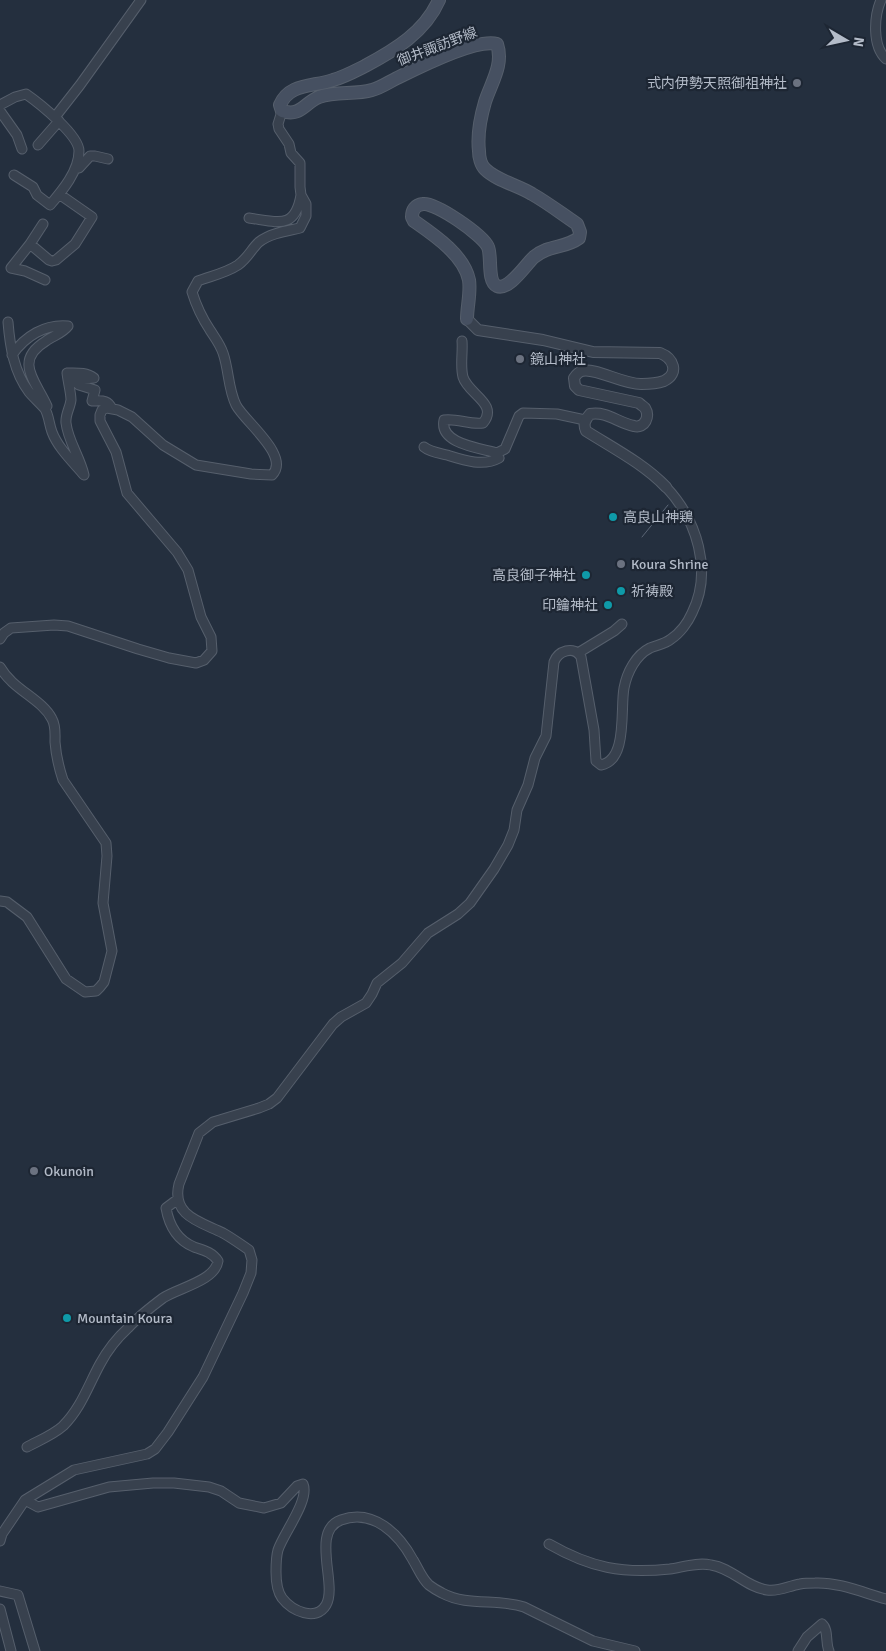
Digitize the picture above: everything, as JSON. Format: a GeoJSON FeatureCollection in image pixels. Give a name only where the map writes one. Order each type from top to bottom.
{"type":"FeatureCollection","features":[{"type":"Feature","properties":{"kind":"main road","name":"御井諏訪野線"},"geometry":{"type":"LineString","coordinates":[[438,0],[429,19],[393,51],[333,80],[294,89],[288,92],[280,105],[282,111],[290,114],[317,98],[335,93],[372,90],[416,68],[470,47],[490,42],[497,44],[500,54],[498,70],[485,101],[478,137],[479,155],[484,168],[532,194],[576,224],[580,232],[579,238],[572,243],[547,248],[533,258],[508,284],[502,287],[496,286],[493,283],[490,273],[490,252],[482,238],[439,209],[427,204],[416,206],[412,210],[414,221],[458,256],[466,268],[469,282],[467,319]]}},
{"type":"Feature","properties":{"kind":"street"},"geometry":{"type":"LineString","coordinates":[[38,145],[141,0]]}},
{"type":"Feature","properties":{"kind":"street"},"geometry":{"type":"LineString","coordinates":[[881,0],[878,7],[876,32],[879,48],[886,59]]}},
{"type":"Feature","properties":{"kind":"street"},"geometry":{"type":"LineString","coordinates":[[0,105],[15,97],[26,94],[57,119],[78,145],[79,152],[75,169],[60,194],[50,205],[37,195],[33,186],[14,175]]}},
{"type":"Feature","properties":{"kind":"street"},"geometry":{"type":"LineString","coordinates":[[0,111],[17,135],[22,149]]}},
{"type":"Feature","properties":{"kind":"street"},"geometry":{"type":"LineString","coordinates":[[249,218],[281,222],[290,219],[298,210],[301,195],[300,163],[279,130],[278,124],[282,111]]}},
{"type":"Feature","properties":{"kind":"street"},"geometry":{"type":"LineString","coordinates":[[75,169],[79,168],[90,156],[108,159]]}},
{"type":"Feature","properties":{"kind":"street"},"geometry":{"type":"LineString","coordinates":[[30,244],[52,261],[75,244],[92,217],[60,194]]}},
{"type":"Feature","properties":{"kind":"street"},"geometry":{"type":"LineString","coordinates":[[101,412],[108,408],[118,410],[132,417],[163,445],[196,465],[259,475],[272,475],[275,472],[274,454],[269,445],[237,407],[232,395],[224,354],[198,309],[192,292],[198,281],[228,271],[240,264],[258,243],[272,235],[300,228],[306,216],[306,204],[301,195]]}},
{"type":"Feature","properties":{"kind":"street"},"geometry":{"type":"LineString","coordinates":[[43,224],[11,268],[25,271],[45,280]]}},
{"type":"Feature","properties":{"kind":"street"},"geometry":{"type":"LineString","coordinates":[[0,1540],[25,1500],[74,1470],[147,1454],[155,1449],[203,1377],[243,1293],[251,1273],[252,1260],[249,1250],[222,1233],[189,1217],[178,1199],[176,1192],[199,1133],[213,1122],[259,1108],[277,1098],[333,1024],[341,1017],[366,1003],[377,983],[402,963],[428,933],[458,914],[470,902],[494,869],[508,845],[514,830],[517,810],[546,736],[556,657],[563,651],[572,650],[581,657],[594,730],[596,761],[601,765],[608,764],[616,756],[620,743],[624,688],[629,672],[636,660],[648,649],[671,639],[688,622],[699,600],[702,566],[698,546],[679,501],[657,478],[586,431],[584,426],[585,420],[590,414],[604,414],[636,427],[642,426],[646,422],[647,417],[645,409],[639,403],[579,390],[575,386],[574,378],[577,373],[583,370],[590,370],[640,385],[662,382],[670,377],[673,369],[672,362],[668,356],[660,353],[593,352],[542,340],[478,330],[467,319]]}},
{"type":"Feature","properties":{"kind":"street"},"geometry":{"type":"LineString","coordinates":[[8,322],[12,355],[21,379],[29,393],[45,410],[49,419]]}},
{"type":"Feature","properties":{"kind":"street"},"geometry":{"type":"LineString","coordinates":[[12,355],[20,344],[30,336],[56,325],[68,326],[66,330],[45,341],[32,351],[29,358],[30,374],[48,408],[51,430],[55,439],[84,475],[82,464],[71,441],[66,424],[66,416],[71,400],[67,373],[78,372],[94,378],[73,380],[79,385],[95,390],[92,401]]}},
{"type":"Feature","properties":{"kind":"street"},"geometry":{"type":"LineString","coordinates":[[462,341],[463,375],[466,384],[487,406],[487,418],[483,423],[476,424],[450,419],[444,420],[443,427],[445,433],[450,438],[497,453],[505,449],[519,416],[523,413],[557,414],[585,420]]}},
{"type":"Feature","properties":{"kind":"street"},"geometry":{"type":"LineString","coordinates":[[92,401],[106,401],[112,409]]}},
{"type":"Feature","properties":{"kind":"street"},"geometry":{"type":"LineString","coordinates":[[0,639],[12,628],[54,625],[68,626],[168,658],[196,663],[204,660],[212,651],[211,637],[201,618],[188,570],[172,546],[126,493],[116,452],[100,421],[101,412],[92,401]]}},
{"type":"Feature","properties":{"kind":"street"},"geometry":{"type":"LineString","coordinates":[[424,447],[428,450],[456,458],[477,462],[499,458],[497,453]]}},
{"type":"Feature","properties":{"kind":"street"},"geometry":{"type":"LineString","coordinates":[[578,653],[622,624]]}},
{"type":"Feature","properties":{"kind":"street"},"geometry":{"type":"LineString","coordinates":[[0,667],[9,681],[43,708],[52,718],[55,725],[55,743],[59,769],[63,780],[106,843],[107,856],[103,902],[112,951],[104,982],[96,991],[85,992],[66,979],[27,917],[7,902],[0,901]]}},
{"type":"Feature","properties":{"kind":"street"},"geometry":{"type":"LineString","coordinates":[[26,1447],[61,1427],[75,1412],[84,1398],[100,1363],[128,1328],[164,1298],[193,1285],[217,1266],[218,1261],[214,1256],[184,1241],[173,1229],[166,1208],[178,1199]]}},
{"type":"Feature","properties":{"kind":"street"},"geometry":{"type":"LineString","coordinates":[[25,1500],[38,1507],[109,1487],[174,1483],[209,1487],[221,1491],[239,1503],[264,1508],[281,1503],[297,1486],[303,1484],[302,1502],[286,1532],[276,1558],[278,1589],[282,1597],[295,1609],[307,1614],[316,1614],[326,1606],[329,1593],[326,1562],[330,1530],[334,1524],[341,1520],[360,1517],[381,1523],[401,1540],[428,1584],[443,1594],[469,1602],[514,1604],[524,1607],[593,1641],[635,1651]]}},
{"type":"Feature","properties":{"kind":"street"},"geometry":{"type":"LineString","coordinates":[[549,1544],[587,1562],[622,1571],[710,1564],[734,1574],[760,1589],[779,1590],[800,1584],[832,1584],[886,1599]]}},
{"type":"Feature","properties":{"kind":"street"},"geometry":{"type":"LineString","coordinates":[[0,1591],[18,1595],[35,1651]]}},
{"type":"Feature","properties":{"kind":"street"},"geometry":{"type":"LineString","coordinates":[[0,1609],[11,1651]]}},
{"type":"Feature","properties":{"kind":"street"},"geometry":{"type":"LineString","coordinates":[[798,1651],[807,1637],[822,1624],[826,1629],[829,1651]]}},
{"type":"Feature","properties":{"kind":"tram line"},"geometry":{"type":"LineString","coordinates":[[642,537],[668,505]]}},
{"type":"Feature","properties":{"kind":"place","name":"式内伊勢天照御祖神社"},"geometry":{"type":"Point","coordinates":[797,83]}},
{"type":"Feature","properties":{"kind":"place","name":"鏡山神社"},"geometry":{"type":"Point","coordinates":[520,359]}},
{"type":"Feature","properties":{"kind":"place","name":"高良山神鶏"},"geometry":{"type":"Point","coordinates":[613,517]}},
{"type":"Feature","properties":{"kind":"place","name":"Koura Shrine"},"geometry":{"type":"Point","coordinates":[621,564]}},
{"type":"Feature","properties":{"kind":"place","name":"高良御子神社"},"geometry":{"type":"Point","coordinates":[586,575]}},
{"type":"Feature","properties":{"kind":"place","name":"祈祷殿"},"geometry":{"type":"Point","coordinates":[621,591]}},
{"type":"Feature","properties":{"kind":"place","name":"印鑰神社"},"geometry":{"type":"Point","coordinates":[608,605]}},
{"type":"Feature","properties":{"kind":"place","name":"Okunoin"},"geometry":{"type":"Point","coordinates":[34,1171]}},
{"type":"Feature","properties":{"kind":"place","name":"Mountain Koura"},"geometry":{"type":"Point","coordinates":[67,1318]}}]}
